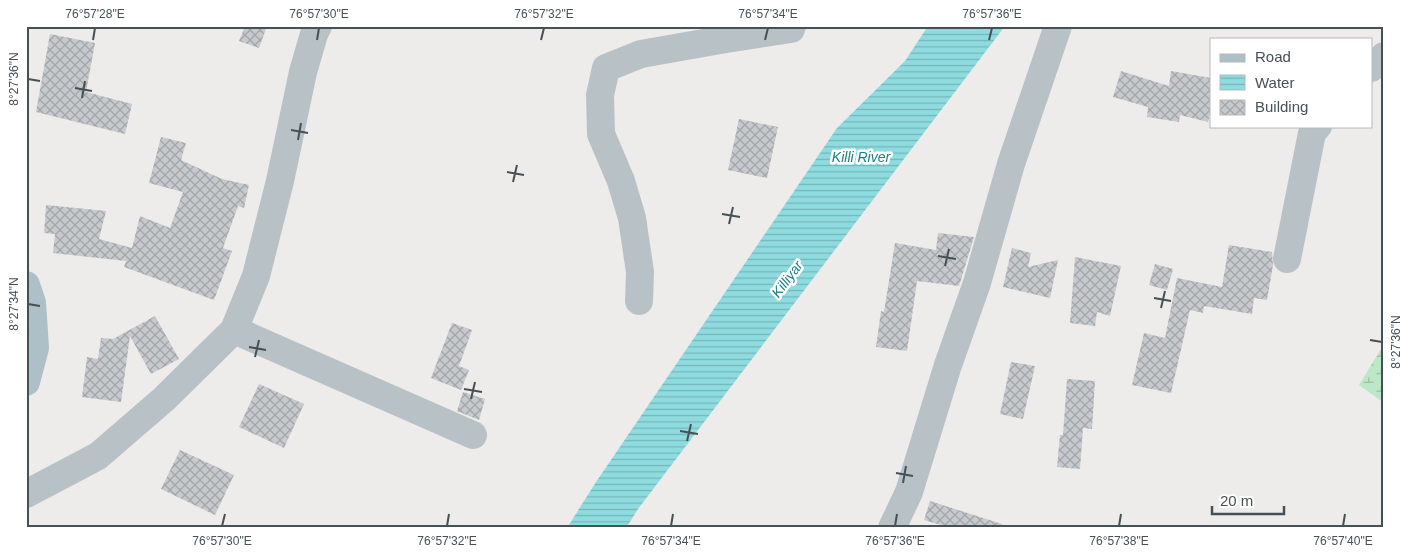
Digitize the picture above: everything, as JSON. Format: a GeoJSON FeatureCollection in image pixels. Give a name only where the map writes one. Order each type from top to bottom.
{"type":"FeatureCollection","features":[{"type":"Feature","properties":{"kind":"main road"},"geometry":{"type":"LineString","coordinates":[[26,285],[32,303],[35,348],[26,382]]}},
{"type":"Feature","properties":{"kind":"street"},"geometry":{"type":"LineString","coordinates":[[26,494],[98,456],[164,399],[234,330],[256,276],[280,181],[303,72],[318,26]]}},
{"type":"Feature","properties":{"kind":"street"},"geometry":{"type":"LineString","coordinates":[[639,301],[640,272],[632,218],[622,181],[601,134],[600,95],[606,68],[641,54],[790,29],[792,26]]}},
{"type":"Feature","properties":{"kind":"street"},"geometry":{"type":"LineString","coordinates":[[892,528],[909,492],[948,365],[977,283],[1011,164],[1058,26]]}},
{"type":"Feature","properties":{"kind":"street"},"geometry":{"type":"LineString","coordinates":[[1372,67],[1384,56]]}},
{"type":"Feature","properties":{"kind":"street"},"geometry":{"type":"LineString","coordinates":[[1288,259],[1312,133],[1316,128]]}},
{"type":"Feature","properties":{"kind":"street"},"geometry":{"type":"LineString","coordinates":[[234,330],[473,435]]}},
{"type":"Feature","properties":{"kind":"green space"},"geometry":{"type":"Polygon","coordinates":[[[1384,344],[1384,403],[1359,385],[1384,344]]]}},
{"type":"Feature","properties":{"kind":"water","name":"Killi River"},"geometry":{"type":"Polygon","coordinates":[[[928,26],[1005,26],[638,509],[626,528],[567,528],[596,482],[837,128],[905,61],[928,26]]]}},
{"type":"Feature","properties":{"kind":"building"},"geometry":{"type":"Polygon","coordinates":[[[245,26],[267,26],[259,48],[239,41],[245,26]]]}},
{"type":"Feature","properties":{"kind":"building"},"geometry":{"type":"Polygon","coordinates":[[[50,34],[95,43],[86,92],[132,104],[125,134],[36,112],[50,34]]]}},
{"type":"Feature","properties":{"kind":"building"},"geometry":{"type":"Polygon","coordinates":[[[1121,71],[1169,86],[1171,71],[1210,78],[1210,114],[1208,122],[1180,115],[1179,122],[1147,117],[1148,107],[1113,97],[1121,71]]]}},
{"type":"Feature","properties":{"kind":"building"},"geometry":{"type":"Polygon","coordinates":[[[739,119],[778,127],[767,178],[728,170],[739,119]]]}},
{"type":"Feature","properties":{"kind":"building"},"geometry":{"type":"Polygon","coordinates":[[[161,137],[186,143],[181,160],[222,179],[249,185],[244,208],[238,206],[223,248],[232,251],[214,300],[124,267],[126,261],[53,253],[55,234],[44,233],[46,205],[106,211],[99,239],[132,248],[140,216],[170,228],[183,192],[149,183],[161,137]]]}},
{"type":"Feature","properties":{"kind":"building"},"geometry":{"type":"Polygon","coordinates":[[[938,233],[974,237],[959,286],[917,281],[907,351],[876,347],[881,311],[884,312],[895,243],[936,250],[938,233]]]}},
{"type":"Feature","properties":{"kind":"building"},"geometry":{"type":"Polygon","coordinates":[[[1229,245],[1272,252],[1273,265],[1267,300],[1254,298],[1252,314],[1204,306],[1203,313],[1190,310],[1171,393],[1132,385],[1144,333],[1165,338],[1177,278],[1222,287],[1229,245]]]}},
{"type":"Feature","properties":{"kind":"building"},"geometry":{"type":"Polygon","coordinates":[[[1012,248],[1031,253],[1028,267],[1058,260],[1050,298],[1003,287],[1012,248]]]}},
{"type":"Feature","properties":{"kind":"building"},"geometry":{"type":"Polygon","coordinates":[[[1075,257],[1121,266],[1110,316],[1097,312],[1095,326],[1070,323],[1075,257]]]}},
{"type":"Feature","properties":{"kind":"building"},"geometry":{"type":"Polygon","coordinates":[[[1155,264],[1173,269],[1167,290],[1149,285],[1155,264]]]}},
{"type":"Feature","properties":{"kind":"building"},"geometry":{"type":"Polygon","coordinates":[[[155,316],[179,359],[151,374],[130,336],[121,402],[82,397],[87,357],[98,359],[101,338],[113,339],[155,316]]]}},
{"type":"Feature","properties":{"kind":"building"},"geometry":{"type":"Polygon","coordinates":[[[452,323],[472,330],[459,366],[469,370],[461,390],[431,378],[452,323]]]}},
{"type":"Feature","properties":{"kind":"building"},"geometry":{"type":"Polygon","coordinates":[[[1011,362],[1035,366],[1023,419],[1000,414],[1011,362]]]}},
{"type":"Feature","properties":{"kind":"building"},"geometry":{"type":"Polygon","coordinates":[[[1067,379],[1095,381],[1092,429],[1083,428],[1080,469],[1057,467],[1060,435],[1063,435],[1067,379]]]}},
{"type":"Feature","properties":{"kind":"building"},"geometry":{"type":"Polygon","coordinates":[[[259,384],[304,404],[284,448],[239,427],[259,384]]]}},
{"type":"Feature","properties":{"kind":"building"},"geometry":{"type":"Polygon","coordinates":[[[463,392],[485,399],[479,420],[457,411],[463,392]]]}},
{"type":"Feature","properties":{"kind":"building"},"geometry":{"type":"Polygon","coordinates":[[[180,450],[234,475],[215,515],[161,489],[180,450]]]}},
{"type":"Feature","properties":{"kind":"building"},"geometry":{"type":"Polygon","coordinates":[[[930,501],[1002,524],[1001,528],[951,528],[924,520],[930,501]]]}},
{"type":"Feature","properties":{"kind":"water label","name":"Killiyar"},"geometry":{"type":"Point","coordinates":[787,279]}}]}
